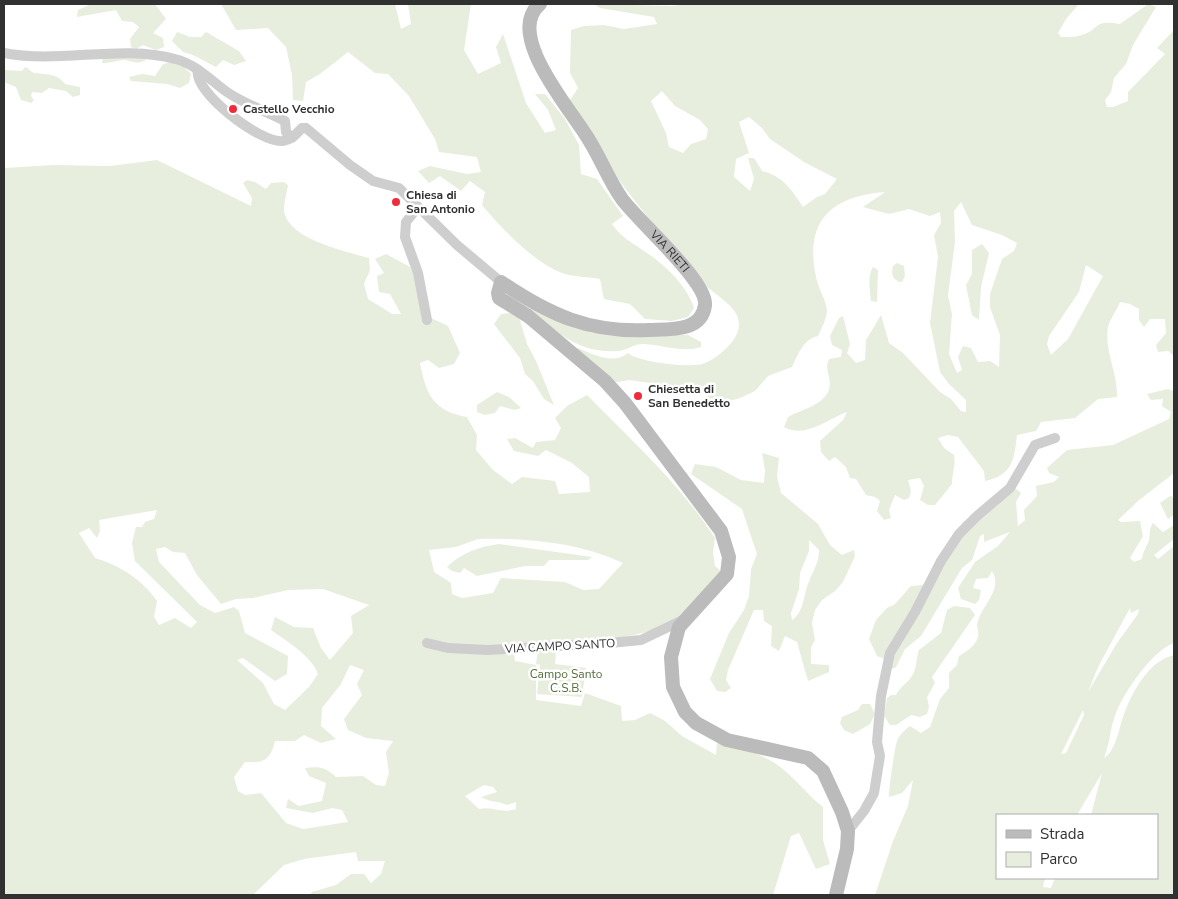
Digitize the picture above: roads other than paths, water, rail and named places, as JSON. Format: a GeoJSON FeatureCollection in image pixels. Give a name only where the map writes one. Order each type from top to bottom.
{"type":"FeatureCollection","features":[{"type":"Feature","properties":{"kind":"street","name":"VIA RIETI"},"geometry":{"type":"LineString","coordinates":[[501,282],[550,312],[594,327],[642,330],[686,327],[696,323],[706,304],[700,284],[623,200],[600,164],[589,139],[553,90],[531,37],[531,15],[540,4]]}},
{"type":"Feature","properties":{"kind":"street"},"geometry":{"type":"LineString","coordinates":[[4,53],[27,58],[144,54],[175,58],[198,70],[227,92],[285,121],[286,132],[292,138]]}},
{"type":"Feature","properties":{"kind":"street"},"geometry":{"type":"LineString","coordinates":[[198,70],[198,78],[216,102],[241,124],[265,138],[278,141],[292,138],[302,128],[306,128],[350,165],[373,181],[399,188],[418,208],[501,282],[499,298],[528,316],[605,381],[625,403],[720,531],[729,557],[727,574],[679,627],[671,657],[673,687],[685,712],[696,723],[727,740],[808,758],[823,771],[842,812],[848,831],[848,849],[836,895]]}},
{"type":"Feature","properties":{"kind":"street"},"geometry":{"type":"LineString","coordinates":[[418,208],[406,222],[406,237],[418,273],[427,320]]}},
{"type":"Feature","properties":{"kind":"street"},"geometry":{"type":"LineString","coordinates":[[848,831],[864,811],[874,793],[880,756],[877,742],[881,696],[890,654],[915,612],[941,561],[959,534],[1010,488],[1035,446],[1055,438]]}},
{"type":"Feature","properties":{"kind":"street","name":"VIA CAMPO SANTO"},"geometry":{"type":"LineString","coordinates":[[427,643],[448,648],[488,650],[641,640],[688,617]]}},
{"type":"Feature","properties":{"kind":"place","name":"Castello Vecchio"},"geometry":{"type":"Point","coordinates":[233,109]}},
{"type":"Feature","properties":{"kind":"place","name":"Chiesa di San Antonio"},"geometry":{"type":"Point","coordinates":[396,202]}},
{"type":"Feature","properties":{"kind":"place","name":"Chiesetta di San Benedetto"},"geometry":{"type":"Point","coordinates":[638,396]}},
{"type":"Feature","properties":{"kind":"park label","name":"Campo Santo C.S.B."},"geometry":{"type":"Point","coordinates":[566,681]}}]}
